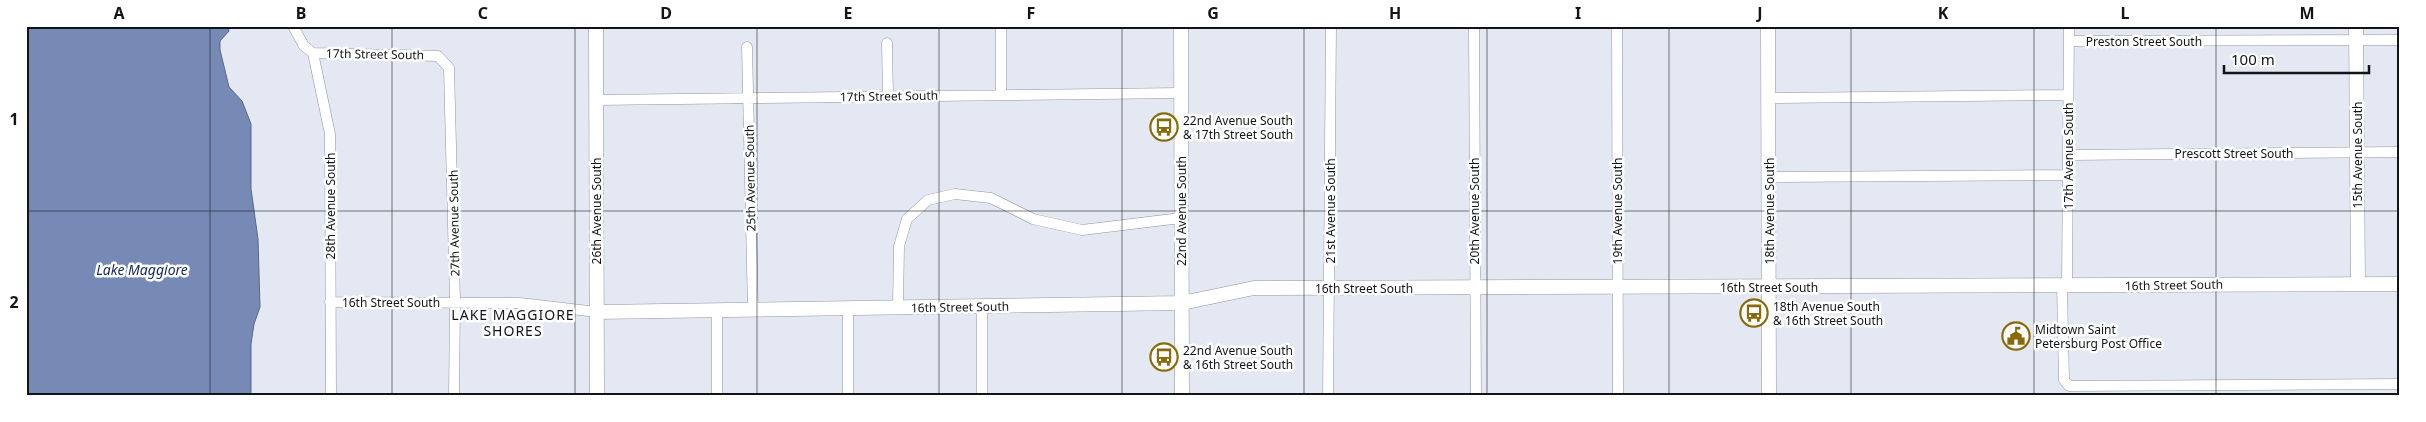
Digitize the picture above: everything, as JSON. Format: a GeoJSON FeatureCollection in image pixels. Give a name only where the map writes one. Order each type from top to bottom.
{"type":"FeatureCollection","features":[{"type":"Feature","properties":{"kind":"street","name":"28th Avenue South"},"geometry":{"type":"LineString","coordinates":[[293,26],[304,46],[313,52],[330,134],[331,396]]}},
{"type":"Feature","properties":{"kind":"street","name":"26th Avenue South"},"geometry":{"type":"LineString","coordinates":[[596,26],[597,396]]}},
{"type":"Feature","properties":{"kind":"street"},"geometry":{"type":"LineString","coordinates":[[1001,95],[1002,26]]}},
{"type":"Feature","properties":{"kind":"street","name":"22nd Avenue South"},"geometry":{"type":"LineString","coordinates":[[1181,26],[1182,396]]}},
{"type":"Feature","properties":{"kind":"street","name":"21st Avenue South"},"geometry":{"type":"LineString","coordinates":[[1328,396],[1331,26]]}},
{"type":"Feature","properties":{"kind":"street","name":"20th Avenue South"},"geometry":{"type":"LineString","coordinates":[[1474,26],[1476,396]]}},
{"type":"Feature","properties":{"kind":"street","name":"19th Avenue South"},"geometry":{"type":"LineString","coordinates":[[1617,26],[1618,396]]}},
{"type":"Feature","properties":{"kind":"street","name":"18th Avenue South"},"geometry":{"type":"LineString","coordinates":[[1768,26],[1769,396]]}},
{"type":"Feature","properties":{"kind":"street","name":"17th Avenue South"},"geometry":{"type":"LineString","coordinates":[[2069,26],[2064,380],[2067,385],[2400,384]]}},
{"type":"Feature","properties":{"kind":"street","name":"Preston Street South"},"geometry":{"type":"LineString","coordinates":[[2069,41],[2356,33],[2400,40]]}},
{"type":"Feature","properties":{"kind":"street","name":"15th Avenue South"},"geometry":{"type":"LineString","coordinates":[[2356,33],[2358,284]]}},
{"type":"Feature","properties":{"kind":"street"},"geometry":{"type":"LineString","coordinates":[[887,43],[888,96]]}},
{"type":"Feature","properties":{"kind":"street","name":"25th Avenue South"},"geometry":{"type":"LineString","coordinates":[[746,47],[753,310]]}},
{"type":"Feature","properties":{"kind":"street","name":"17th Street South"},"geometry":{"type":"LineString","coordinates":[[313,52],[438,56]]}},
{"type":"Feature","properties":{"kind":"street","name":"27th Avenue South"},"geometry":{"type":"LineString","coordinates":[[438,56],[449,68],[450,77],[455,302],[454,396]]}},
{"type":"Feature","properties":{"kind":"street","name":"17th Street South"},"geometry":{"type":"LineString","coordinates":[[596,100],[1181,93]]}},
{"type":"Feature","properties":{"kind":"street"},"geometry":{"type":"LineString","coordinates":[[1768,98],[2068,95]]}},
{"type":"Feature","properties":{"kind":"street","name":"Prescott Street South"},"geometry":{"type":"LineString","coordinates":[[2068,155],[2400,152]]}},
{"type":"Feature","properties":{"kind":"street"},"geometry":{"type":"LineString","coordinates":[[1769,177],[2068,175]]}},
{"type":"Feature","properties":{"kind":"street"},"geometry":{"type":"LineString","coordinates":[[898,308],[899,246],[907,219],[928,200],[955,194],[991,198],[1033,219],[1082,230],[1182,218]]}},
{"type":"Feature","properties":{"kind":"street","name":"16th Street South"},"geometry":{"type":"LineString","coordinates":[[330,302],[520,303],[597,312],[1182,303],[1254,288],[2400,284]]}},
{"type":"Feature","properties":{"kind":"street"},"geometry":{"type":"LineString","coordinates":[[982,306],[982,396]]}},
{"type":"Feature","properties":{"kind":"street"},"geometry":{"type":"LineString","coordinates":[[848,308],[848,396]]}},
{"type":"Feature","properties":{"kind":"street"},"geometry":{"type":"LineString","coordinates":[[717,310],[718,396]]}},
{"type":"Feature","properties":{"kind":"water","name":"Lake Maggiore"},"geometry":{"type":"Polygon","coordinates":[[[26,26],[228,26],[229,31],[220,41],[220,50],[229,87],[242,101],[251,124],[251,189],[258,239],[260,307],[254,324],[251,344],[251,396],[26,396],[26,26]]]}},
{"type":"Feature","properties":{"kind":"place","name":"22nd Avenue South & 17th Street South"},"geometry":{"type":"Point","coordinates":[1164,127]}},
{"type":"Feature","properties":{"kind":"place","name":"18th Avenue South & 16th Street South"},"geometry":{"type":"Point","coordinates":[1754,313]}},
{"type":"Feature","properties":{"kind":"place","name":"Midtown Saint Petersburg Post Office"},"geometry":{"type":"Point","coordinates":[2016,336]}},
{"type":"Feature","properties":{"kind":"place","name":"22nd Avenue South & 16th Street South"},"geometry":{"type":"Point","coordinates":[1164,357]}},
{"type":"Feature","properties":{"kind":"district","name":"LAKE MAGGIORE SHORES"},"geometry":{"type":"Point","coordinates":[513,322]}}]}
